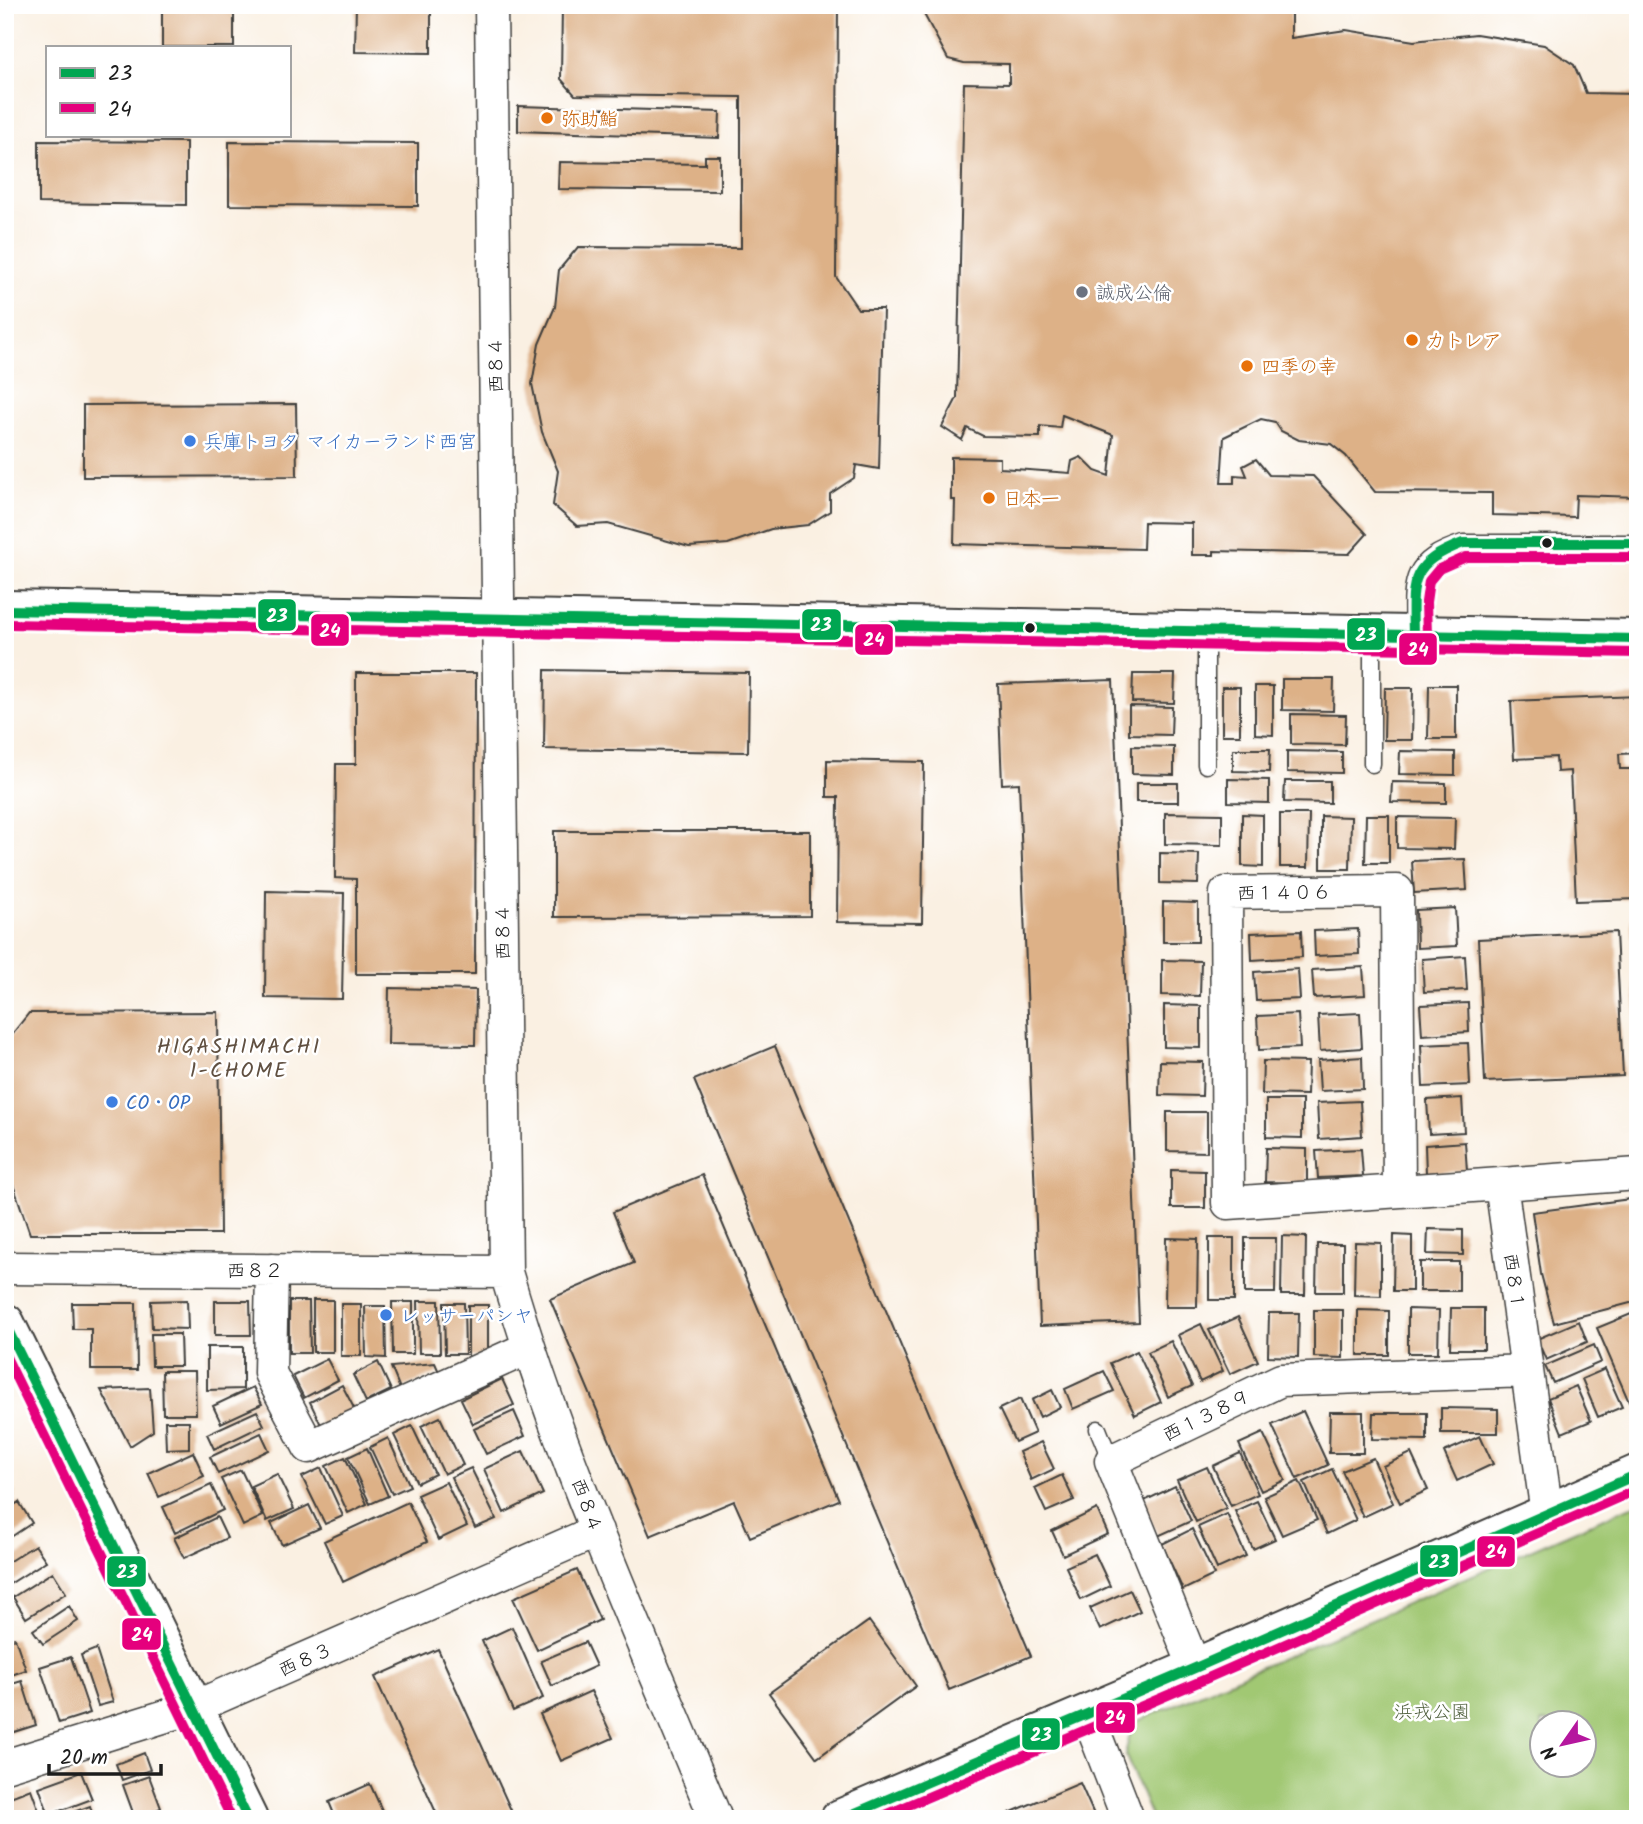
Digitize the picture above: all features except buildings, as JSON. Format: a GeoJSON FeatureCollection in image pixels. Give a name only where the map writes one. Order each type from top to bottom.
{"type":"FeatureCollection","features":[{"type":"Feature","properties":{"kind":"street","name":"西８４"},"geometry":{"type":"LineString","coordinates":[[491,5],[506,1272],[528,1348],[597,1531],[716,1819]]}},
{"type":"Feature","properties":{"kind":"street"},"geometry":{"type":"LineString","coordinates":[[5,610],[1638,639]]}},
{"type":"Feature","properties":{"kind":"street","name":"西１４０６"},"geometry":{"type":"LineString","coordinates":[[1399,1191],[1398,891],[1226,892],[1228,1203],[1501,1184]]}},
{"type":"Feature","properties":{"kind":"street"},"geometry":{"type":"LineString","coordinates":[[1501,1184],[1638,1174]]}},
{"type":"Feature","properties":{"kind":"street","name":"西８１"},"geometry":{"type":"LineString","coordinates":[[1501,1184],[1547,1514]]}},
{"type":"Feature","properties":{"kind":"street","name":"西８２"},"geometry":{"type":"LineString","coordinates":[[5,1268],[506,1272]]}},
{"type":"Feature","properties":{"kind":"street"},"geometry":{"type":"LineString","coordinates":[[272,1270],[270,1373],[299,1451],[528,1348]]}},
{"type":"Feature","properties":{"kind":"street"},"geometry":{"type":"LineString","coordinates":[[5,1323],[248,1819]]}},
{"type":"Feature","properties":{"kind":"street","name":"西１３８９"},"geometry":{"type":"LineString","coordinates":[[1111,1461],[1281,1380],[1527,1371]]}},
{"type":"Feature","properties":{"kind":"street"},"geometry":{"type":"LineString","coordinates":[[1111,1461],[1195,1668]]}},
{"type":"Feature","properties":{"kind":"street"},"geometry":{"type":"LineString","coordinates":[[840,1819],[1195,1668],[1638,1474]]}},
{"type":"Feature","properties":{"kind":"street","name":"西８３"},"geometry":{"type":"LineString","coordinates":[[5,1766],[195,1707],[597,1531]]}},
{"type":"Feature","properties":{"kind":"street"},"geometry":{"type":"LineString","coordinates":[[1087,1713],[1128,1819]]}},
{"type":"Feature","properties":{"kind":"lane"},"geometry":{"type":"LineString","coordinates":[[1412,635],[1412,591],[1417,571],[1430,557],[1446,548],[1463,543],[1638,543]]}},
{"type":"Feature","properties":{"kind":"lane"},"geometry":{"type":"LineString","coordinates":[[1206,632],[1206,765]]}},
{"type":"Feature","properties":{"kind":"lane"},"geometry":{"type":"LineString","coordinates":[[1372,635],[1372,764]]}},
{"type":"Feature","properties":{"kind":"lane"},"geometry":{"type":"LineString","coordinates":[[1098,1429],[1111,1461]]}},
{"type":"Feature","properties":{"kind":"green space","name":"浜戎公園"},"geometry":{"type":"Polygon","coordinates":[[[1638,1503],[1638,1819],[1152,1819],[1125,1754],[1133,1723],[1638,1503]]]}},
{"type":"Feature","properties":{"kind":"transit line","name":"23"},"geometry":{"type":"LineString","coordinates":[[1413,635],[1413,601],[1417,577],[1432,559],[1463,543],[1638,543]]}},
{"type":"Feature","properties":{"kind":"transit line","name":"24"},"geometry":{"type":"LineString","coordinates":[[1427,635],[1426,602],[1429,581],[1439,569],[1466,557],[1638,557]]}},
{"type":"Feature","properties":{"kind":"transit line","name":"23"},"geometry":{"type":"LineString","coordinates":[[5,610],[1638,639]]}},
{"type":"Feature","properties":{"kind":"transit line","name":"24"},"geometry":{"type":"LineString","coordinates":[[5,624],[1638,653]]}},
{"type":"Feature","properties":{"kind":"transit line","name":"23"},"geometry":{"type":"LineString","coordinates":[[5,1324],[248,1819]]}},
{"type":"Feature","properties":{"kind":"transit line","name":"24"},"geometry":{"type":"LineString","coordinates":[[5,1355],[232,1819]]}},
{"type":"Feature","properties":{"kind":"transit line","name":"23"},"geometry":{"type":"LineString","coordinates":[[841,1819],[1638,1474]]}},
{"type":"Feature","properties":{"kind":"transit line","name":"24"},"geometry":{"type":"LineString","coordinates":[[876,1819],[1201,1681],[1638,1489]]}},
{"type":"Feature","properties":{"kind":"place","name":"弥助鮨"},"geometry":{"type":"Point","coordinates":[547,118]}},
{"type":"Feature","properties":{"kind":"place","name":"誠成公倫"},"geometry":{"type":"Point","coordinates":[1082,292]}},
{"type":"Feature","properties":{"kind":"place","name":"カトレア"},"geometry":{"type":"Point","coordinates":[1412,340]}},
{"type":"Feature","properties":{"kind":"place","name":"四季の幸"},"geometry":{"type":"Point","coordinates":[1247,366]}},
{"type":"Feature","properties":{"kind":"place","name":"兵庫トヨタ マイカーランド西宮"},"geometry":{"type":"Point","coordinates":[190,441]}},
{"type":"Feature","properties":{"kind":"place","name":"日本一"},"geometry":{"type":"Point","coordinates":[989,498]}},
{"type":"Feature","properties":{"kind":"place","name":"CO・OP"},"geometry":{"type":"Point","coordinates":[112,1102]}},
{"type":"Feature","properties":{"kind":"place","name":"レッサーパンヤ"},"geometry":{"type":"Point","coordinates":[386,1315]}},
{"type":"Feature","properties":{"kind":"district","name":"HIGASHIMACHI 1-CHOME"},"geometry":{"type":"Point","coordinates":[239,1058]}}]}
